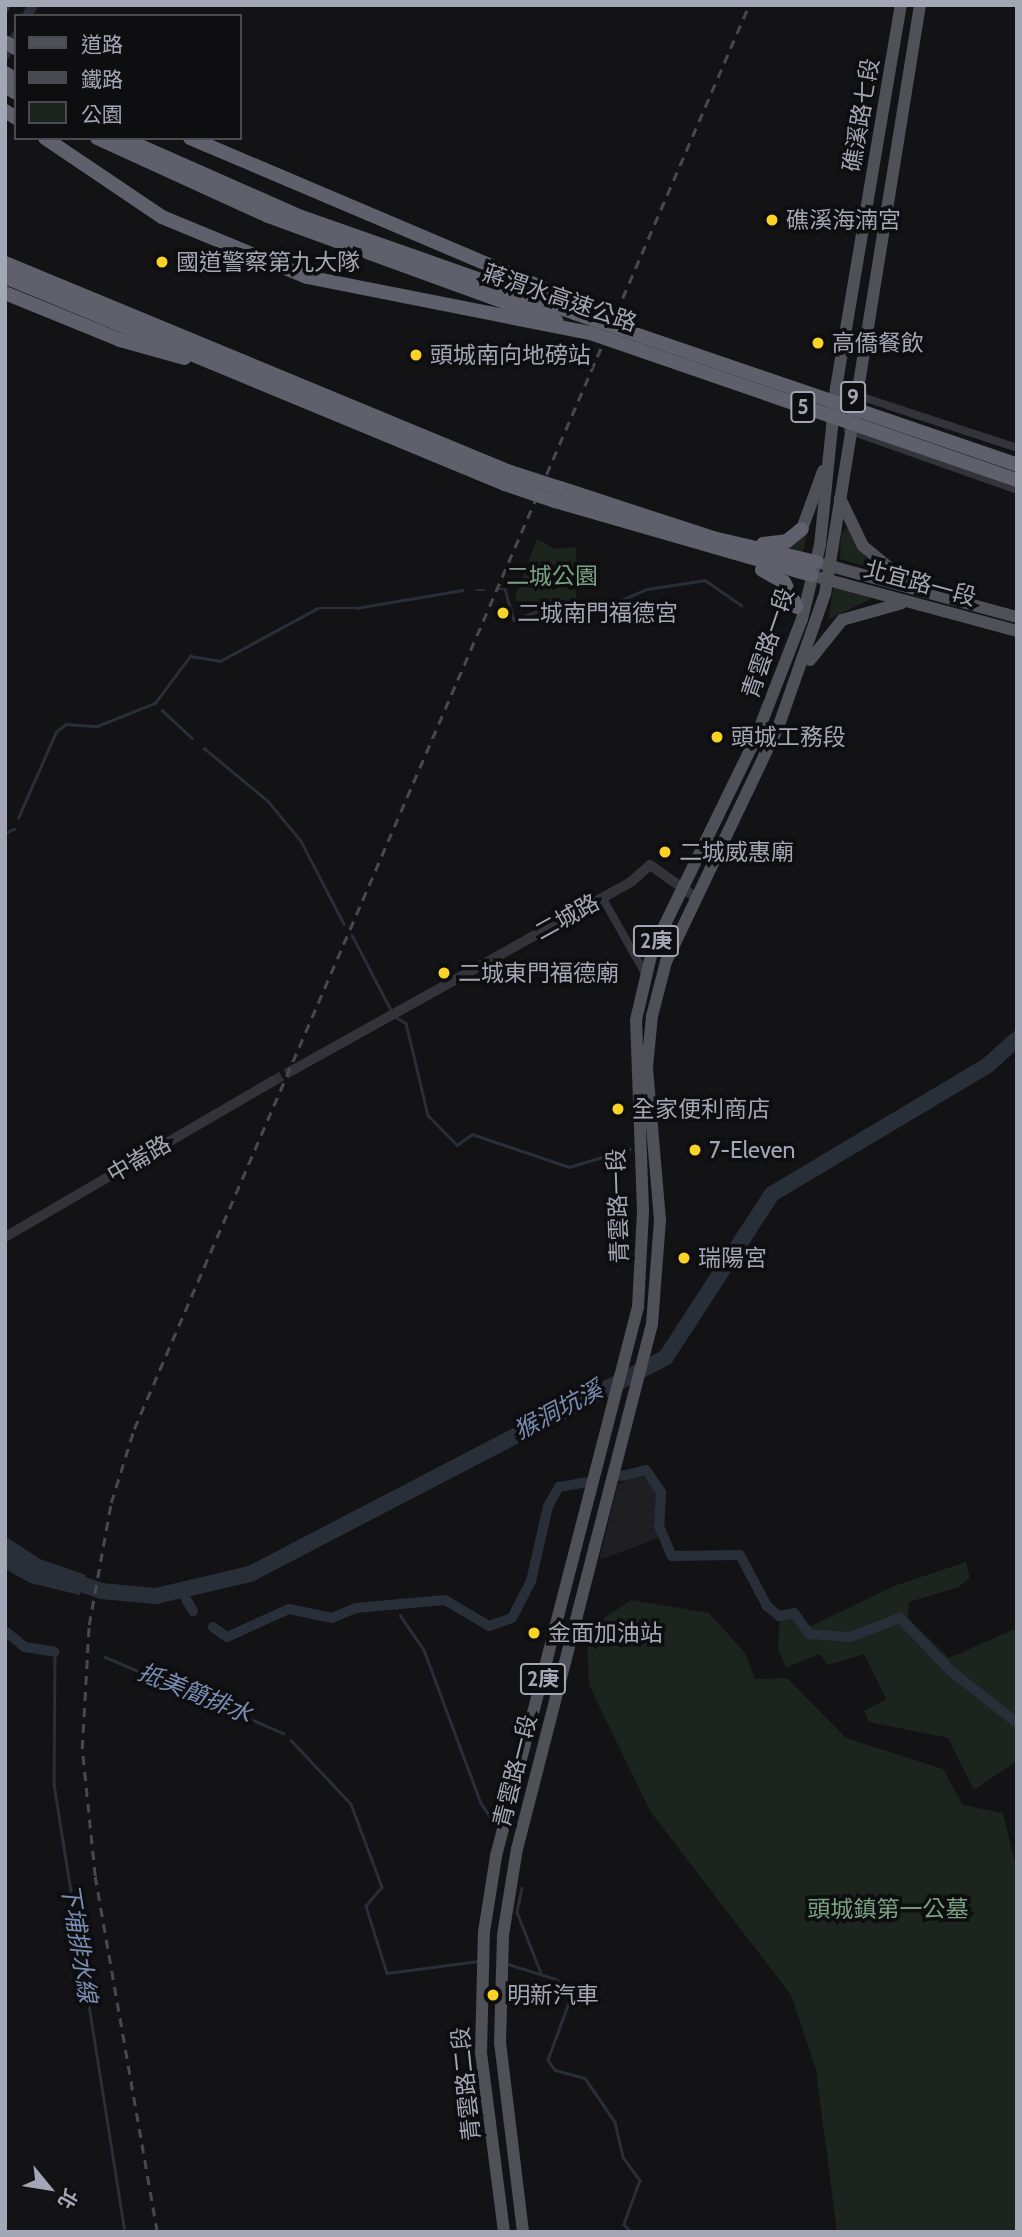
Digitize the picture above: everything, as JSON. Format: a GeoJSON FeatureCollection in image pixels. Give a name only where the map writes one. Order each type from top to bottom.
{"type":"FeatureCollection","features":[{"type":"Feature","properties":{"kind":"highway"},"geometry":{"type":"LineString","coordinates":[[48,140],[127,197],[239,253],[307,278],[570,323]]}},
{"type":"Feature","properties":{"kind":"highway","name":"蔣渭水高速公路"},"geometry":{"type":"LineString","coordinates":[[101,140],[268,216],[570,323],[699,355],[1017,465]]}},
{"type":"Feature","properties":{"kind":"highway","name":"蔣渭水高速公路"},"geometry":{"type":"LineString","coordinates":[[127,140],[299,216],[590,333],[1017,480]]}},
{"type":"Feature","properties":{"kind":"highway"},"geometry":{"type":"LineString","coordinates":[[195,140],[699,355]]}},
{"type":"Feature","properties":{"kind":"highway"},"geometry":{"type":"LineString","coordinates":[[5,263],[507,478]]}},
{"type":"Feature","properties":{"kind":"highway"},"geometry":{"type":"LineString","coordinates":[[5,277],[507,478],[712,544],[814,569]]}},
{"type":"Feature","properties":{"kind":"highway"},"geometry":{"type":"LineString","coordinates":[[5,293],[120,340],[255,379]]}},
{"type":"Feature","properties":{"kind":"highway"},"geometry":{"type":"LineString","coordinates":[[712,544],[774,545],[802,529]]}},
{"type":"Feature","properties":{"kind":"highway"},"geometry":{"type":"LineString","coordinates":[[712,544],[775,575],[799,613]]}},
{"type":"Feature","properties":{"kind":"main road","name":"礁溪路七段"},"geometry":{"type":"LineString","coordinates":[[862,233],[901,5]]}},
{"type":"Feature","properties":{"kind":"main road","name":"礁溪路七段"},"geometry":{"type":"LineString","coordinates":[[882,229],[920,5]]}},
{"type":"Feature","properties":{"kind":"main road","name":"青雲路一段"},"geometry":{"type":"LineString","coordinates":[[503,1936],[517,1849],[631,1415],[652,1324],[660,1247],[647,1067],[652,1016],[694,896],[797,681],[829,573],[853,394],[882,229]]}},
{"type":"Feature","properties":{"kind":"main road","name":"青雲路一段"},"geometry":{"type":"LineString","coordinates":[[484,1932],[496,1856],[632,1336],[643,1210],[633,1055],[646,975],[682,883],[754,742],[814,569],[862,233]]}},
{"type":"Feature","properties":{"kind":"main road"},"geometry":{"type":"LineString","coordinates":[[802,529],[829,454]]}},
{"type":"Feature","properties":{"kind":"main road"},"geometry":{"type":"LineString","coordinates":[[840,498],[869,552],[915,588]]}},
{"type":"Feature","properties":{"kind":"main road"},"geometry":{"type":"LineString","coordinates":[[814,569],[829,573]]}},
{"type":"Feature","properties":{"kind":"main road","name":"北宜路一段"},"geometry":{"type":"LineString","coordinates":[[829,573],[915,588],[1017,617]]}},
{"type":"Feature","properties":{"kind":"main road","name":"北宜路一段"},"geometry":{"type":"LineString","coordinates":[[829,573],[908,602],[1017,631]]}},
{"type":"Feature","properties":{"kind":"main road"},"geometry":{"type":"LineString","coordinates":[[797,681],[842,620],[908,602]]}},
{"type":"Feature","properties":{"kind":"main road","name":"青雲路二段"},"geometry":{"type":"LineString","coordinates":[[484,1932],[481,2053],[504,2232]]}},
{"type":"Feature","properties":{"kind":"main road","name":"青雲路二段"},"geometry":{"type":"LineString","coordinates":[[503,1936],[500,2043],[523,2232]]}},
{"type":"Feature","properties":{"kind":"street"},"geometry":{"type":"LineString","coordinates":[[853,394],[1017,448]]}},
{"type":"Feature","properties":{"kind":"street"},"geometry":{"type":"LineString","coordinates":[[848,430],[1017,490]]}},
{"type":"Feature","properties":{"kind":"street"},"geometry":{"type":"LineString","coordinates":[[707,833],[722,840]]}},
{"type":"Feature","properties":{"kind":"street","name":"二城路"},"geometry":{"type":"LineString","coordinates":[[293,1070],[603,897],[650,865],[682,883],[694,896]]}},
{"type":"Feature","properties":{"kind":"street"},"geometry":{"type":"LineString","coordinates":[[603,897],[646,975]]}},
{"type":"Feature","properties":{"kind":"street","name":"中崙路"},"geometry":{"type":"LineString","coordinates":[[5,1237],[273,1081]]}},
{"type":"Feature","properties":{"kind":"shaded area"},"geometry":{"type":"Polygon","coordinates":[[[641,1474],[656,1490],[659,1538],[599,1560],[618,1484],[641,1474]]]}},
{"type":"Feature","properties":{"kind":"shaded area"},"geometry":{"type":"Polygon","coordinates":[[[5,1536],[40,1559],[86,1575],[80,1595],[30,1583],[5,1569],[5,1536]]]}},
{"type":"Feature","properties":{"kind":"green space"},"geometry":{"type":"Polygon","coordinates":[[[809,525],[803,552],[775,548],[809,525]]]}},
{"type":"Feature","properties":{"kind":"green space"},"geometry":{"type":"Polygon","coordinates":[[[848,527],[875,569],[840,559],[841,533],[848,527]]]}},
{"type":"Feature","properties":{"kind":"green space","name":"二城公園"},"geometry":{"type":"Polygon","coordinates":[[[537,539],[555,549],[576,547],[576,603],[520,611],[515,597],[537,539]]]}},
{"type":"Feature","properties":{"kind":"green space"},"geometry":{"type":"Polygon","coordinates":[[[834,585],[871,596],[871,599],[828,620],[834,585]]]}},
{"type":"Feature","properties":{"kind":"green space"},"geometry":{"type":"Polygon","coordinates":[[[966,1562],[970,1577],[959,1587],[909,1602],[908,1618],[949,1658],[1017,1628],[1017,1761],[974,1790],[948,1738],[869,1722],[864,1711],[886,1699],[864,1654],[828,1665],[819,1654],[786,1668],[778,1649],[780,1612],[792,1613],[809,1627],[894,1586],[966,1562]]]}},
{"type":"Feature","properties":{"kind":"green space","name":"頭城鎮第一公墓"},"geometry":{"type":"Polygon","coordinates":[[[631,1600],[709,1613],[745,1653],[755,1679],[787,1678],[846,1738],[943,1769],[963,1805],[1003,1813],[1017,1871],[1017,2232],[837,2232],[816,2070],[791,1995],[650,1811],[589,1685],[587,1640],[595,1624],[631,1600]]]}},
{"type":"Feature","properties":{"kind":"waterway"},"geometry":{"type":"LineString","coordinates":[[28,14],[33,5]]}},
{"type":"Feature","properties":{"kind":"waterway"},"geometry":{"type":"LineString","coordinates":[[5,55],[14,39]]}},
{"type":"Feature","properties":{"kind":"waterway"},"geometry":{"type":"LineString","coordinates":[[497,589],[505,589],[514,620],[550,606],[615,603],[647,589],[705,580],[741,605]]}},
{"type":"Feature","properties":{"kind":"waterway"},"geometry":{"type":"LineString","coordinates":[[18,818],[56,732],[66,724],[97,726],[155,703],[190,656],[220,661],[318,608],[356,608],[462,590]]}},
{"type":"Feature","properties":{"kind":"waterway"},"geometry":{"type":"LineString","coordinates":[[477,590],[484,590]]}},
{"type":"Feature","properties":{"kind":"waterway"},"geometry":{"type":"LineString","coordinates":[[162,710],[192,738]]}},
{"type":"Feature","properties":{"kind":"waterway"},"geometry":{"type":"LineString","coordinates":[[204,748],[268,801],[301,841],[344,924]]}},
{"type":"Feature","properties":{"kind":"waterway"},"geometry":{"type":"LineString","coordinates":[[5,833],[14,829]]}},
{"type":"Feature","properties":{"kind":"waterway"},"geometry":{"type":"LineString","coordinates":[[352,935],[392,1012]]}},
{"type":"Feature","properties":{"kind":"waterway"},"geometry":{"type":"LineString","coordinates":[[397,1018],[406,1023],[428,1115],[457,1145],[472,1134],[569,1167],[629,1149]]}},
{"type":"Feature","properties":{"kind":"waterway","name":"猴洞坑溪"},"geometry":{"type":"LineString","coordinates":[[64,1578],[101,1591],[156,1596],[250,1574],[666,1357],[772,1194],[988,1065],[1017,1039]]}},
{"type":"Feature","properties":{"kind":"waterway"},"geometry":{"type":"LineString","coordinates":[[621,1476],[646,1470],[661,1492],[659,1526],[672,1556],[740,1555],[767,1606],[779,1616],[794,1613],[809,1634],[850,1637],[900,1618],[951,1671],[1017,1723]]}},
{"type":"Feature","properties":{"kind":"waterway"},"geometry":{"type":"LineString","coordinates":[[213,1627],[227,1637],[289,1609],[332,1618],[356,1608],[445,1600],[489,1626],[512,1618],[531,1581],[548,1506],[559,1487],[586,1482]]}},
{"type":"Feature","properties":{"kind":"waterway"},"geometry":{"type":"LineString","coordinates":[[182,1592],[193,1611]]}},
{"type":"Feature","properties":{"kind":"waterway"},"geometry":{"type":"LineString","coordinates":[[393,1603],[397,1608]]}},
{"type":"Feature","properties":{"kind":"waterway"},"geometry":{"type":"LineString","coordinates":[[400,1615],[424,1650],[481,1803],[496,1825]]}},
{"type":"Feature","properties":{"kind":"waterway","name":"抵美簡排水"},"geometry":{"type":"LineString","coordinates":[[5,1631],[25,1647],[55,1652]]}},
{"type":"Feature","properties":{"kind":"waterway","name":"下埔排水線"},"geometry":{"type":"LineString","coordinates":[[55,1652],[54,1784],[125,2232]]}},
{"type":"Feature","properties":{"kind":"waterway","name":"抵美簡排水"},"geometry":{"type":"LineString","coordinates":[[105,1657],[283,1733]]}},
{"type":"Feature","properties":{"kind":"waterway","name":"抵美簡排水"},"geometry":{"type":"LineString","coordinates":[[291,1740],[351,1804],[382,1887],[366,1906],[387,1973],[480,1961]]}},
{"type":"Feature","properties":{"kind":"waterway"},"geometry":{"type":"LineString","coordinates":[[522,1888],[517,1912],[541,1973]]}},
{"type":"Feature","properties":{"kind":"waterway","name":"抵美簡排水"},"geometry":{"type":"LineString","coordinates":[[508,1964],[556,1979],[573,1992],[548,2060],[555,2070],[585,2078],[615,2122],[623,2157],[640,2180],[624,2224],[631,2232]]}},
{"type":"Feature","properties":{"kind":"tunnel"},"geometry":{"type":"LineString","coordinates":[[273,1081],[293,1070]]}},
{"type":"Feature","properties":{"kind":"railway"},"geometry":{"type":"LineString","coordinates":[[157,2232],[95,1876],[82,1749],[89,1625],[111,1503],[134,1429],[749,5]]}},
{"type":"Feature","properties":{"kind":"place","name":"礁溪海湳宮"},"geometry":{"type":"Point","coordinates":[772,220]}},
{"type":"Feature","properties":{"kind":"place","name":"國道警察第九大隊"},"geometry":{"type":"Point","coordinates":[162,262]}},
{"type":"Feature","properties":{"kind":"place","name":"高僑餐飲"},"geometry":{"type":"Point","coordinates":[818,343]}},
{"type":"Feature","properties":{"kind":"place","name":"頭城南向地磅站"},"geometry":{"type":"Point","coordinates":[416,355]}},
{"type":"Feature","properties":{"kind":"place","name":"二城南門福德宮"},"geometry":{"type":"Point","coordinates":[503,613]}},
{"type":"Feature","properties":{"kind":"place","name":"頭城工務段"},"geometry":{"type":"Point","coordinates":[717,737]}},
{"type":"Feature","properties":{"kind":"place","name":"二城威惠廟"},"geometry":{"type":"Point","coordinates":[665,852]}},
{"type":"Feature","properties":{"kind":"place","name":"二城東門福德廟"},"geometry":{"type":"Point","coordinates":[444,973]}},
{"type":"Feature","properties":{"kind":"place","name":"全家便利商店"},"geometry":{"type":"Point","coordinates":[618,1109]}},
{"type":"Feature","properties":{"kind":"place","name":"7-Eleven"},"geometry":{"type":"Point","coordinates":[695,1150]}},
{"type":"Feature","properties":{"kind":"place","name":"瑞陽宮"},"geometry":{"type":"Point","coordinates":[684,1258]}},
{"type":"Feature","properties":{"kind":"place","name":"金面加油站"},"geometry":{"type":"Point","coordinates":[534,1633]}},
{"type":"Feature","properties":{"kind":"place","name":"明新汽車"},"geometry":{"type":"Point","coordinates":[493,1995]}}]}
